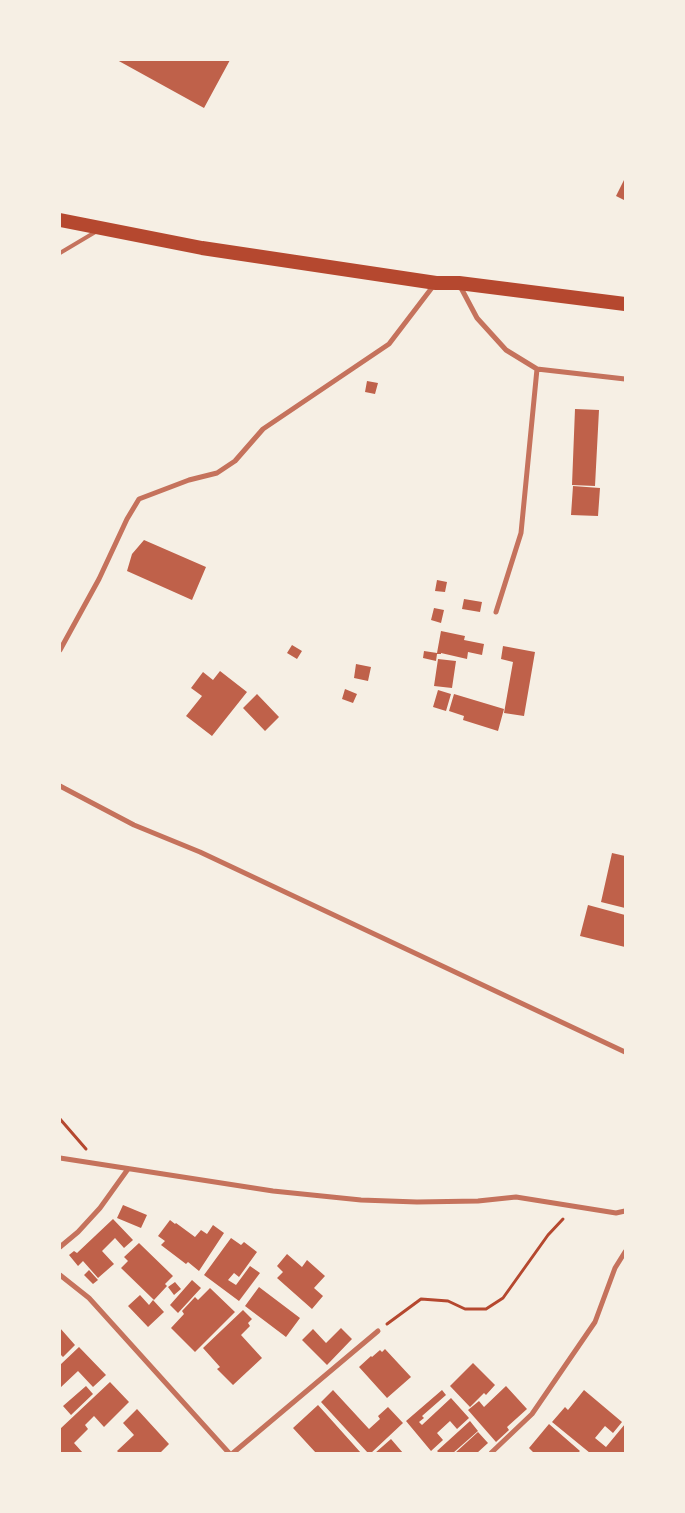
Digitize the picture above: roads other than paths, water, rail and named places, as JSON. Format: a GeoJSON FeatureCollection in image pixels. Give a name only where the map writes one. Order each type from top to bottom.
{"type":"FeatureCollection","features":[{"type":"Feature","properties":{"kind":"highway"},"geometry":{"type":"LineString","coordinates":[[60,220],[202,248],[436,282],[459,283],[625,304]]}},
{"type":"Feature","properties":{"kind":"street"},"geometry":{"type":"LineString","coordinates":[[60,650],[99,579],[127,519],[139,499],[189,480],[217,473],[235,461],[263,429],[389,344],[436,282]]}},
{"type":"Feature","properties":{"kind":"street"},"geometry":{"type":"LineString","coordinates":[[459,283],[478,318],[494,337],[506,350],[537,369],[625,379]]}},
{"type":"Feature","properties":{"kind":"street"},"geometry":{"type":"LineString","coordinates":[[496,612],[520,533],[537,369]]}},
{"type":"Feature","properties":{"kind":"street"},"geometry":{"type":"LineString","coordinates":[[60,786],[134,825],[200,852],[625,1052]]}},
{"type":"Feature","properties":{"kind":"street"},"geometry":{"type":"LineString","coordinates":[[60,1158],[273,1191],[361,1200],[478,1201],[516,1197],[616,1213],[625,1211]]}},
{"type":"Feature","properties":{"kind":"street"},"geometry":{"type":"LineString","coordinates":[[60,1247],[78,1232],[100,1208],[128,1169]]}},
{"type":"Feature","properties":{"kind":"street"},"geometry":{"type":"LineString","coordinates":[[491,1453],[532,1414],[595,1322],[615,1268],[625,1252]]}},
{"type":"Feature","properties":{"kind":"street"},"geometry":{"type":"LineString","coordinates":[[60,1275],[89,1298],[229,1453]]}},
{"type":"Feature","properties":{"kind":"street"},"geometry":{"type":"LineString","coordinates":[[233,1453],[378,1331]]}},
{"type":"Feature","properties":{"kind":"lane"},"geometry":{"type":"LineString","coordinates":[[60,253],[101,229]]}}]}
